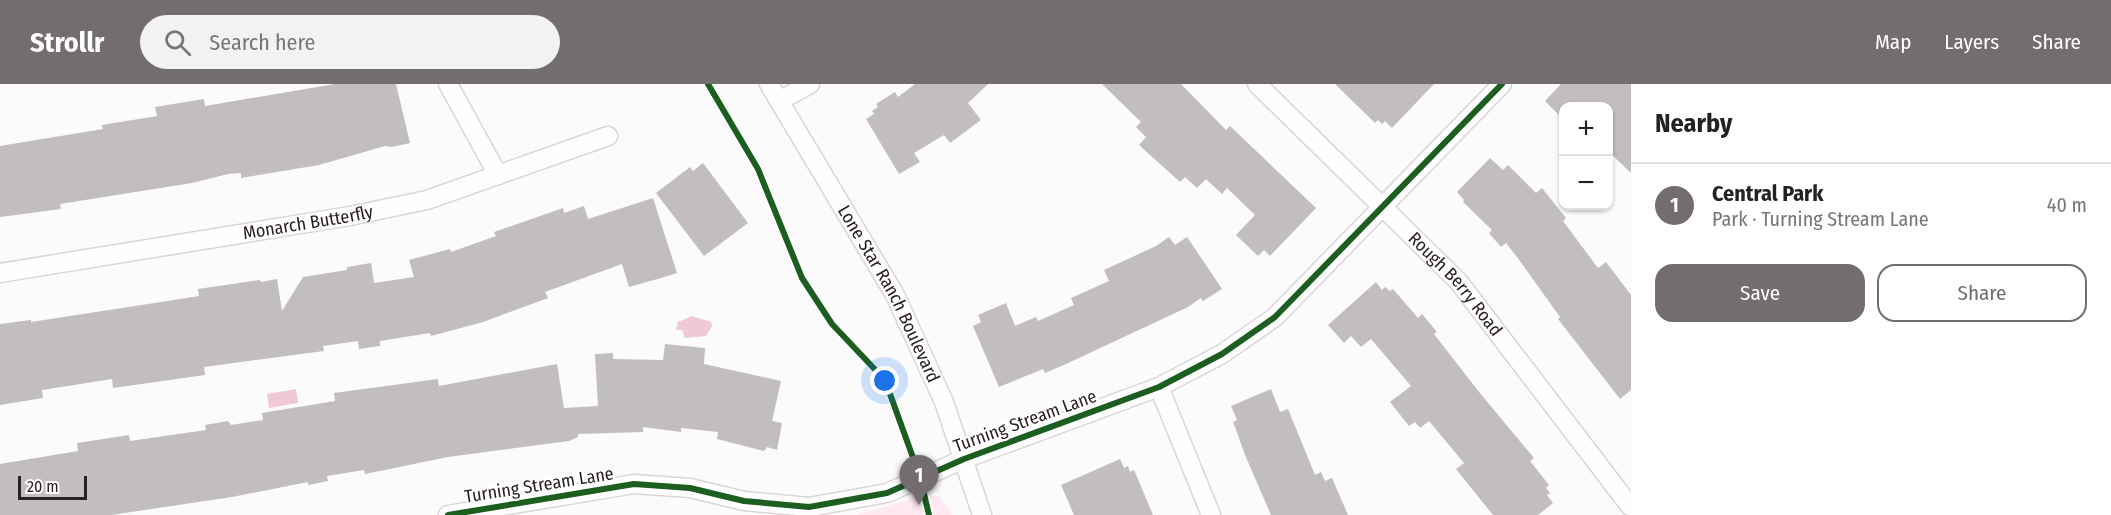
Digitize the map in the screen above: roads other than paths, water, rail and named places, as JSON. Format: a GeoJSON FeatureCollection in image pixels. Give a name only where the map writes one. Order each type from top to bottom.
{"type":"FeatureCollection","features":[{"type":"Feature","properties":{"kind":"street"},"geometry":{"type":"LineString","coordinates":[[448,84],[498,175]]}},
{"type":"Feature","properties":{"kind":"street","name":"Lone Star Ranch Boulevard"},"geometry":{"type":"LineString","coordinates":[[769,84],[895,295],[944,402],[982,515]]}},
{"type":"Feature","properties":{"kind":"street"},"geometry":{"type":"LineString","coordinates":[[779,101],[810,84]]}},
{"type":"Feature","properties":{"kind":"street","name":"Rough Berry Road"},"geometry":{"type":"LineString","coordinates":[[1257,84],[1458,281],[1630,506]]}},
{"type":"Feature","properties":{"kind":"street","name":"Turning Stream Lane"},"geometry":{"type":"LineString","coordinates":[[448,515],[634,484],[690,488],[744,501],[809,507],[887,493],[964,459],[1159,387],[1222,354],[1275,317],[1502,84]]}},
{"type":"Feature","properties":{"kind":"street","name":"Monarch Butterfly"},"geometry":{"type":"LineString","coordinates":[[0,273],[350,216],[427,200],[608,136]]}},
{"type":"Feature","properties":{"kind":"street"},"geometry":{"type":"LineString","coordinates":[[1159,387],[1211,515]]}},
{"type":"Feature","properties":{"kind":"place","name":"Central Park"},"geometry":{"type":"Point","coordinates":[919,505]}}]}
